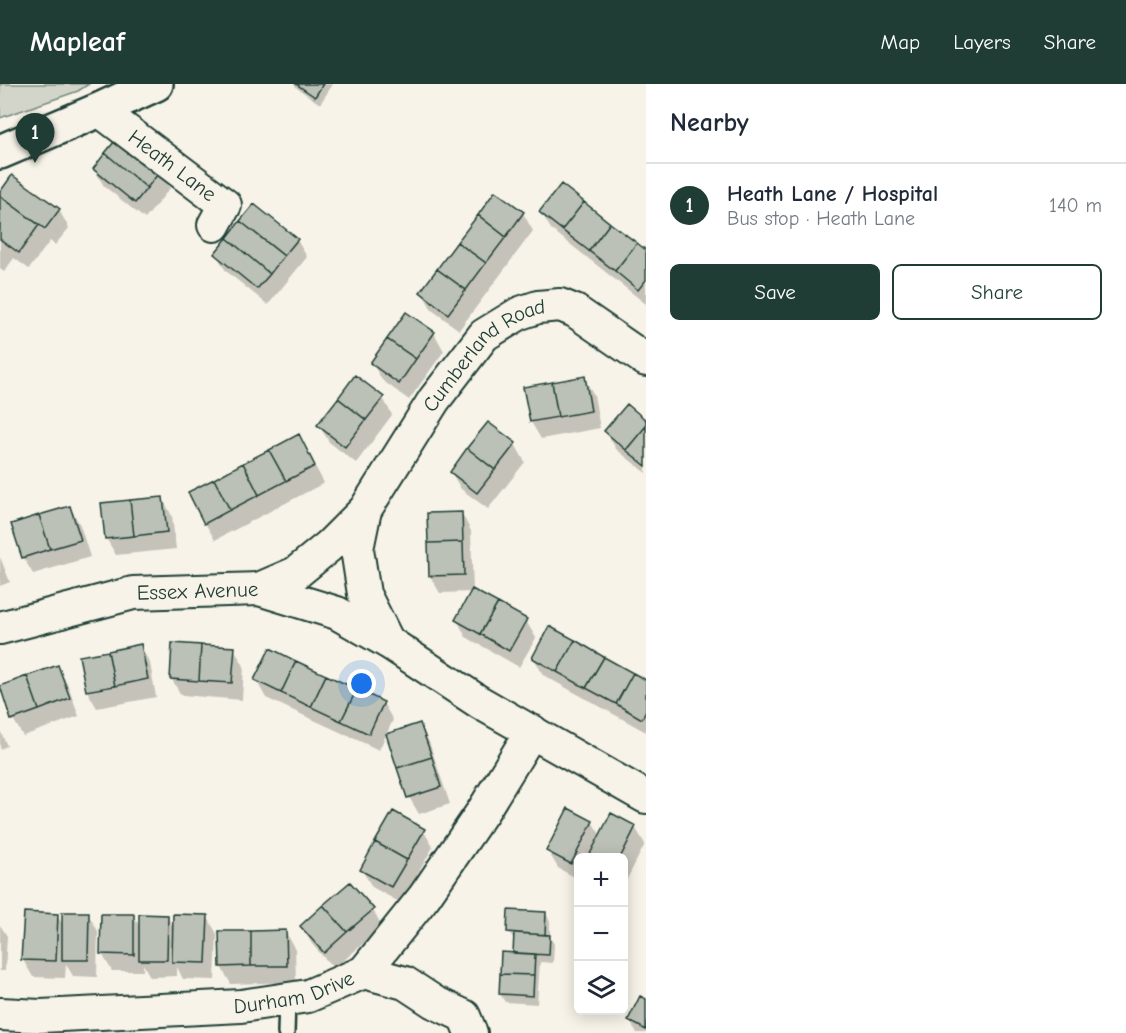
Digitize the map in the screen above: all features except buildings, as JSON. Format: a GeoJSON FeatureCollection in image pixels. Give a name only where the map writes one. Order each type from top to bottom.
{"type":"FeatureCollection","features":[{"type":"Feature","properties":{"kind":"street","name":"Heath Lane"},"geometry":{"type":"LineString","coordinates":[[0,152],[156,84]]}},
{"type":"Feature","properties":{"kind":"street","name":"Heath Lane"},"geometry":{"type":"LineString","coordinates":[[99,110],[225,205],[214,225]]}},
{"type":"Feature","properties":{"kind":"street","name":"Cumberland Road"},"geometry":{"type":"LineString","coordinates":[[259,589],[296,573],[329,546],[365,510],[434,400],[484,335],[520,313],[538,307],[560,305],[575,311],[646,360]]}},
{"type":"Feature","properties":{"kind":"street","name":"Cumberland Road"},"geometry":{"type":"LineString","coordinates":[[364,594],[357,549],[365,510]]}},
{"type":"Feature","properties":{"kind":"street","name":"Essex Avenue"},"geometry":{"type":"LineString","coordinates":[[0,628],[133,594],[259,589],[337,613],[388,642],[478,702],[646,797]]}},
{"type":"Feature","properties":{"kind":"street","name":"Essex Avenue"},"geometry":{"type":"LineString","coordinates":[[364,594],[388,642]]}},
{"type":"Feature","properties":{"kind":"street","name":"Durham Drive"},"geometry":{"type":"LineString","coordinates":[[0,1014],[41,1016],[241,1006],[308,996],[364,972],[424,897],[483,811],[532,731]]}},
{"type":"Feature","properties":{"kind":"street"},"geometry":{"type":"LineString","coordinates":[[364,972],[405,983],[434,1002],[464,1016],[471,1033]]}},
{"type":"Feature","properties":{"kind":"lane"},"geometry":{"type":"LineString","coordinates":[[286,1033],[287,1000]]}},
{"type":"Feature","properties":{"kind":"shaded area"},"geometry":{"type":"Polygon","coordinates":[[[0,84],[89,84],[78,91],[0,118],[0,84]]]}},
{"type":"Feature","properties":{"kind":"place","name":"Heath Lane / Hospital"},"geometry":{"type":"Point","coordinates":[35,163]}}]}
